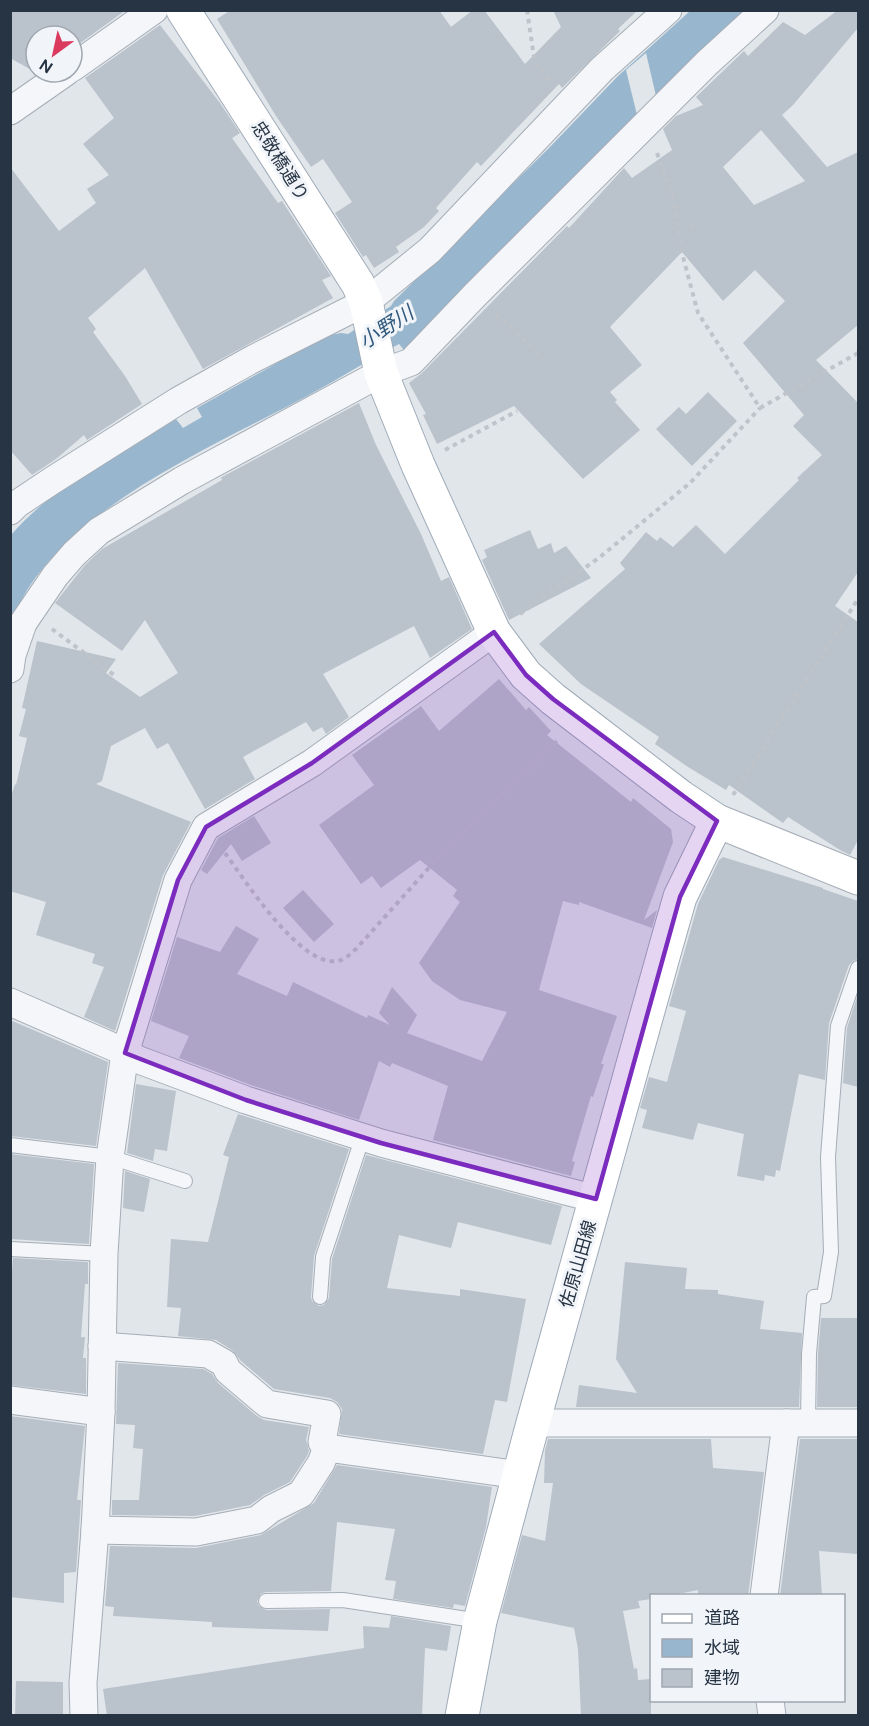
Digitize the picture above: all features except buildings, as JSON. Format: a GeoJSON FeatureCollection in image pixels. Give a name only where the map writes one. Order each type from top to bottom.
{"type":"FeatureCollection","features":[{"type":"Feature","properties":{"kind":"main road","name":"忠敬橋通り"},"geometry":{"type":"LineString","coordinates":[[183,10],[358,284],[367,309],[379,367],[418,465],[494,632],[526,675],[579,720],[681,797],[717,820],[858,878]]}},
{"type":"Feature","properties":{"kind":"main road","name":"佐原山田線"},"geometry":{"type":"LineString","coordinates":[[462,1716],[480,1622],[533,1423],[680,897],[717,820]]}},
{"type":"Feature","properties":{"kind":"street"},"geometry":{"type":"LineString","coordinates":[[84,60],[154,10]]}},
{"type":"Feature","properties":{"kind":"street"},"geometry":{"type":"LineString","coordinates":[[13,505],[178,401],[251,360],[367,309],[430,250],[602,69],[668,10]]}},
{"type":"Feature","properties":{"kind":"street"},"geometry":{"type":"LineString","coordinates":[[10,669],[12,655],[23,623],[55,576],[99,531],[379,367],[411,362],[707,63],[765,10]]}},
{"type":"Feature","properties":{"kind":"street"},"geometry":{"type":"LineString","coordinates":[[10,111],[49,84]]}},
{"type":"Feature","properties":{"kind":"street"},"geometry":{"type":"LineString","coordinates":[[84,1716],[83,1683],[95,1530],[101,1412],[104,1254],[110,1157],[124,1053],[178,880],[206,827],[312,763],[494,632]]}},
{"type":"Feature","properties":{"kind":"street"},"geometry":{"type":"LineString","coordinates":[[10,1002],[139,1060],[246,1100],[363,1136],[596,1199]]}},
{"type":"Feature","properties":{"kind":"street"},"geometry":{"type":"LineString","coordinates":[[102,1346],[208,1354],[224,1363],[228,1371],[267,1404],[327,1414],[322,1442],[327,1448],[520,1475]]}},
{"type":"Feature","properties":{"kind":"street"},"geometry":{"type":"LineString","coordinates":[[10,1400],[101,1412]]}},
{"type":"Feature","properties":{"kind":"street"},"geometry":{"type":"LineString","coordinates":[[533,1423],[858,1423]]}},
{"type":"Feature","properties":{"kind":"street"},"geometry":{"type":"LineString","coordinates":[[764,1594],[797,1423]]}},
{"type":"Feature","properties":{"kind":"street"},"geometry":{"type":"LineString","coordinates":[[95,1530],[196,1532],[257,1520],[271,1509],[301,1494],[321,1463],[327,1448]]}},
{"type":"Feature","properties":{"kind":"lane"},"geometry":{"type":"LineString","coordinates":[[797,1423],[809,1354],[814,1297],[824,1296],[831,1252],[828,1157],[838,1026],[858,968]]}},
{"type":"Feature","properties":{"kind":"lane"},"geometry":{"type":"LineString","coordinates":[[320,1296],[323,1257],[363,1136]]}},
{"type":"Feature","properties":{"kind":"lane"},"geometry":{"type":"LineString","coordinates":[[10,1145],[110,1157],[185,1181]]}},
{"type":"Feature","properties":{"kind":"lane"},"geometry":{"type":"LineString","coordinates":[[10,1249],[104,1254]]}},
{"type":"Feature","properties":{"kind":"lane"},"geometry":{"type":"LineString","coordinates":[[266,1601],[343,1600],[480,1622]]}},
{"type":"Feature","properties":{"kind":"path"},"geometry":{"type":"LineString","coordinates":[[527,10],[535,64],[572,102]]}},
{"type":"Feature","properties":{"kind":"path"},"geometry":{"type":"LineString","coordinates":[[647,123],[674,202],[683,257],[698,313],[760,408]]}},
{"type":"Feature","properties":{"kind":"path"},"geometry":{"type":"LineString","coordinates":[[690,225],[695,230]]}},
{"type":"Feature","properties":{"kind":"path"},"geometry":{"type":"LineString","coordinates":[[475,295],[532,347],[541,359]]}},
{"type":"Feature","properties":{"kind":"path"},"geometry":{"type":"LineString","coordinates":[[494,632],[600,557],[690,483],[760,408],[858,353]]}},
{"type":"Feature","properties":{"kind":"path"},"geometry":{"type":"LineString","coordinates":[[418,465],[517,411]]}},
{"type":"Feature","properties":{"kind":"path"},"geometry":{"type":"LineString","coordinates":[[717,820],[858,599]]}},
{"type":"Feature","properties":{"kind":"path"},"geometry":{"type":"LineString","coordinates":[[30,613],[114,675]]}},
{"type":"Feature","properties":{"kind":"path"},"geometry":{"type":"LineString","coordinates":[[206,827],[263,906],[288,935],[316,957],[335,962],[346,958],[356,949],[435,861],[579,720]]}},
{"type":"Feature","properties":{"kind":"highlighted area"},"geometry":{"type":"Polygon","coordinates":[[[494,632],[526,675],[553,699],[717,821],[680,897],[596,1199],[381,1143],[246,1100],[125,1053],[178,880],[206,827],[312,763],[494,632]]]}},
{"type":"Feature","properties":{"kind":"water","name":"小野川"},"geometry":{"type":"Polygon","coordinates":[[[690,11],[745,11],[411,350],[404,350],[399,344],[306,397],[172,467],[131,492],[92,520],[58,551],[30,585],[11,623],[11,535],[28,517],[89,471],[176,419],[183,428],[202,417],[197,408],[325,336],[348,334],[391,306],[618,76],[690,11]]]}},
{"type":"Feature","properties":{"kind":"pier"},"geometry":{"type":"Polygon","coordinates":[[[646,53],[656,96],[637,115],[626,70],[646,53]]]}}]}
